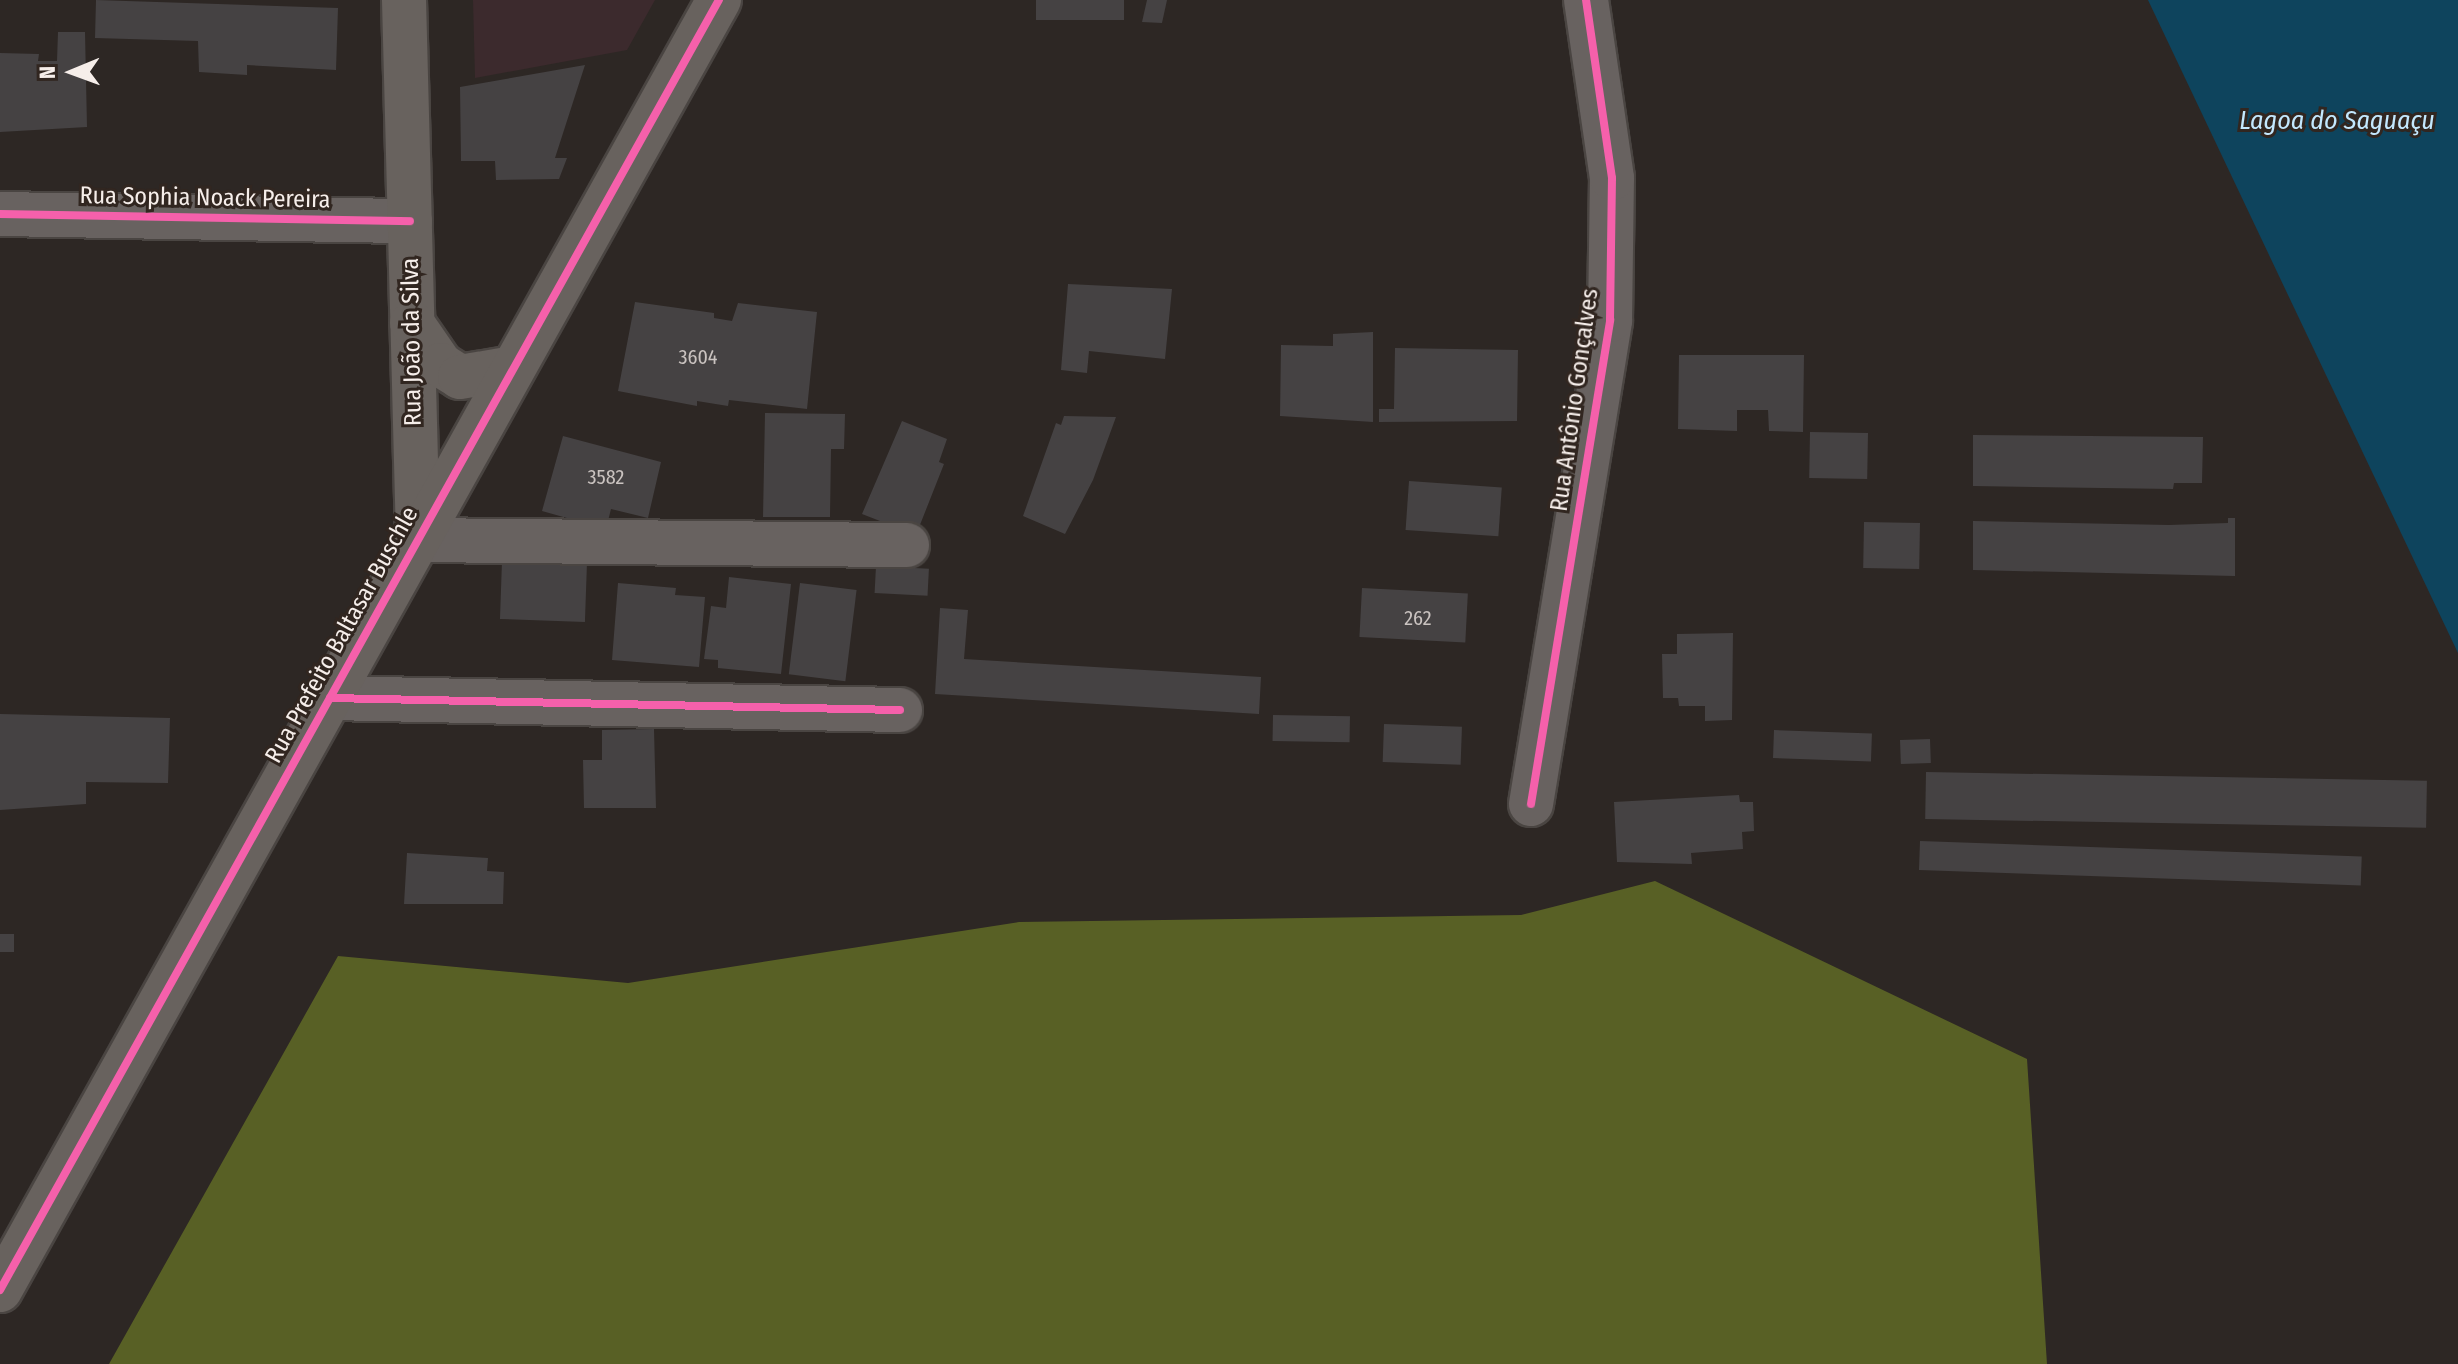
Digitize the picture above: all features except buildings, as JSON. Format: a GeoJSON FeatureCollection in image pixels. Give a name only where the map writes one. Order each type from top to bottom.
{"type":"FeatureCollection","features":[{"type":"Feature","properties":{"kind":"main road","name":"Rua João da Silva"},"geometry":{"type":"LineString","coordinates":[[404,0],[418,540]]}},
{"type":"Feature","properties":{"kind":"main road","name":"Rua Prefeito Baltasar Buschle"},"geometry":{"type":"LineString","coordinates":[[0,1290],[719,0]]}},
{"type":"Feature","properties":{"kind":"main road"},"geometry":{"type":"LineString","coordinates":[[412,323],[441,365],[460,377],[513,368]]}},
{"type":"Feature","properties":{"kind":"street","name":"Rua Antônio Gonçalves"},"geometry":{"type":"LineString","coordinates":[[1531,804],[1610,320],[1612,178],[1586,0]]}},
{"type":"Feature","properties":{"kind":"street","name":"Rua Sophia Noack Pereira"},"geometry":{"type":"LineString","coordinates":[[0,214],[410,221]]}},
{"type":"Feature","properties":{"kind":"street"},"geometry":{"type":"LineString","coordinates":[[418,540],[907,545]]}},
{"type":"Feature","properties":{"kind":"street"},"geometry":{"type":"LineString","coordinates":[[330,698],[900,710]]}},
{"type":"Feature","properties":{"kind":"shaded area"},"geometry":{"type":"Polygon","coordinates":[[[473,0],[655,0],[627,50],[475,78],[473,0]]]}},
{"type":"Feature","properties":{"kind":"green space"},"geometry":{"type":"Polygon","coordinates":[[[1655,881],[2027,1059],[2047,1364],[109,1364],[338,956],[628,983],[1019,922],[1521,915],[1655,881]]]}},
{"type":"Feature","properties":{"kind":"water","name":"Lagoa do Saguaçu"},"geometry":{"type":"Polygon","coordinates":[[[2148,0],[2458,0],[2458,653],[2148,0]]]}},
{"type":"Feature","properties":{"kind":"cycle path"},"geometry":{"type":"LineString","coordinates":[[0,1290],[719,0]]}},
{"type":"Feature","properties":{"kind":"cycle path"},"geometry":{"type":"LineString","coordinates":[[1531,804],[1610,320],[1612,178],[1586,0]]}},
{"type":"Feature","properties":{"kind":"cycle path"},"geometry":{"type":"LineString","coordinates":[[0,214],[410,221]]}},
{"type":"Feature","properties":{"kind":"cycle path"},"geometry":{"type":"LineString","coordinates":[[330,698],[900,710]]}}]}
